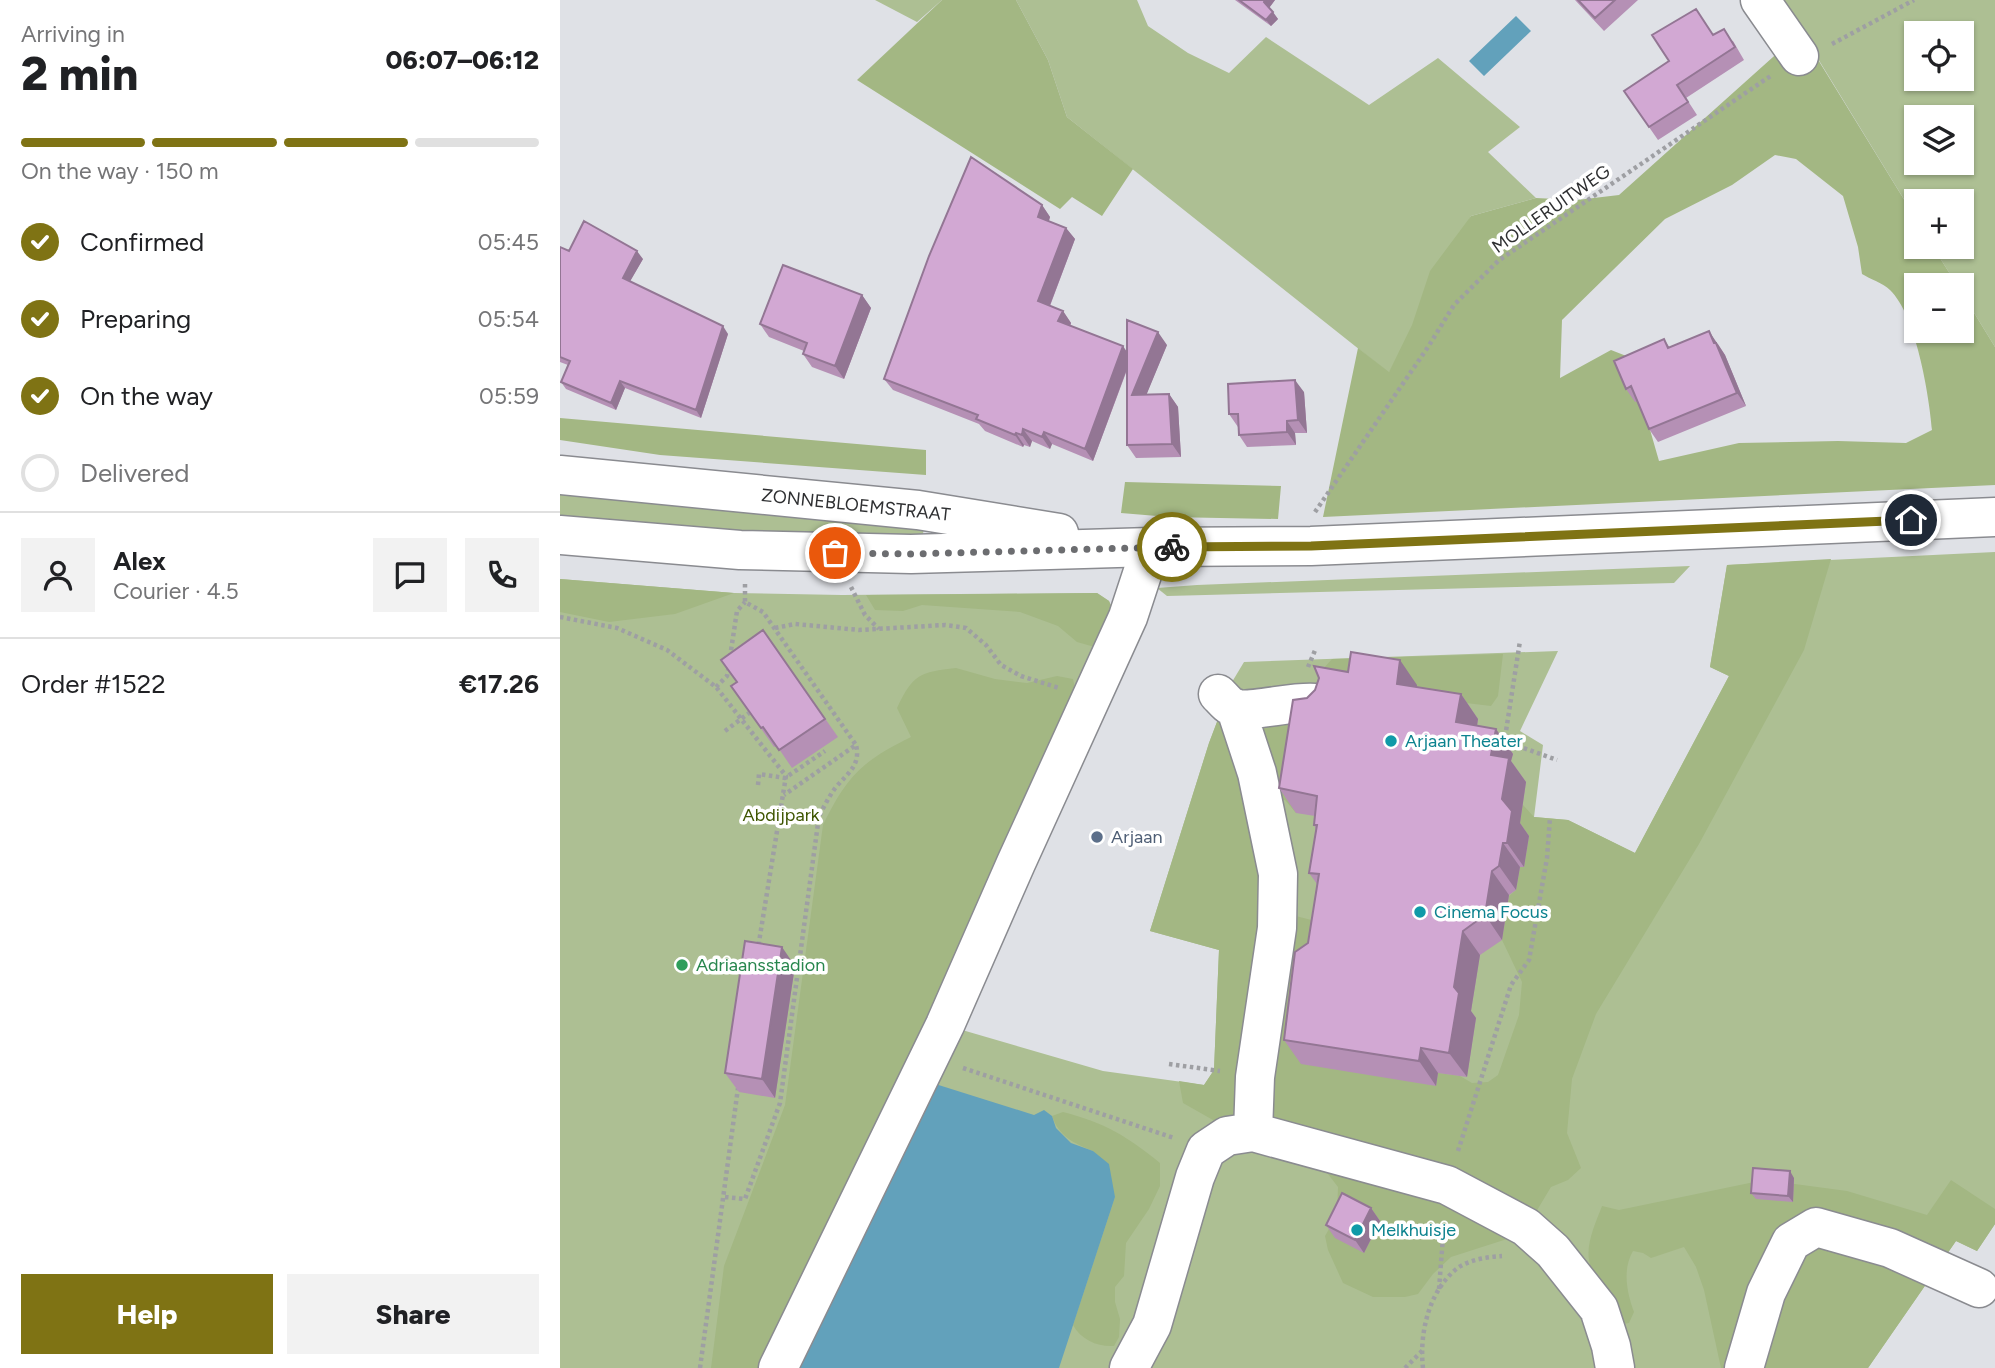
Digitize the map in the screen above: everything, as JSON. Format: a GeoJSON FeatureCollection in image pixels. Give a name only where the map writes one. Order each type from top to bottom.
{"type":"FeatureCollection","features":[{"type":"Feature","properties":{"kind":"main road"},"geometry":{"type":"LineString","coordinates":[[1760,0],[1800,56]]}},
{"type":"Feature","properties":{"kind":"main road","name":"ZONNEBLOEMSTRAAT"},"geometry":{"type":"LineString","coordinates":[[560,475],[924,511],[1151,547]]}},
{"type":"Feature","properties":{"kind":"main road"},"geometry":{"type":"LineString","coordinates":[[911,554],[933,550],[940,545],[943,537],[941,523],[924,511]]}},
{"type":"Feature","properties":{"kind":"main road","name":"ZONNEBLOEMSTRAAT"},"geometry":{"type":"LineString","coordinates":[[560,535],[740,550],[911,554],[1151,547],[1311,546],[1995,517]]}},
{"type":"Feature","properties":{"kind":"main road"},"geometry":{"type":"LineString","coordinates":[[778,1368],[937,1040],[1128,617],[1151,547]]}},
{"type":"Feature","properties":{"kind":"main road"},"geometry":{"type":"LineString","coordinates":[[1253,1132],[1255,1077],[1277,928],[1278,874],[1257,773],[1227,700],[1314,703]]}},
{"type":"Feature","properties":{"kind":"main road"},"geometry":{"type":"LineString","coordinates":[[1129,1368],[1152,1325],[1195,1177],[1206,1150],[1227,1136],[1253,1132],[1447,1185],[1526,1227],[1553,1251],[1599,1309],[1615,1368]]}},
{"type":"Feature","properties":{"kind":"main road"},"geometry":{"type":"LineString","coordinates":[[1744,1368],[1766,1293],[1791,1242],[1816,1227],[1890,1248],[1979,1288]]}},
{"type":"Feature","properties":{"kind":"path","name":"MOLLERUITWEG"},"geometry":{"type":"LineString","coordinates":[[1311,546],[1313,516],[1454,305],[1489,270],[1520,245],[1800,56],[1816,52],[1914,0]]}},
{"type":"Feature","properties":{"kind":"path"},"geometry":{"type":"LineString","coordinates":[[727,676],[737,611],[745,602],[746,579]]}},
{"type":"Feature","properties":{"kind":"path"},"geometry":{"type":"LineString","coordinates":[[847,580],[865,615],[880,629]]}},
{"type":"Feature","properties":{"kind":"path"},"geometry":{"type":"LineString","coordinates":[[725,1197],[744,1199],[780,1103],[819,816],[835,788],[855,767],[857,758],[856,745],[763,611],[745,602]]}},
{"type":"Feature","properties":{"kind":"path"},"geometry":{"type":"LineString","coordinates":[[560,617],[617,628],[667,650],[716,687],[785,778],[757,955]]}},
{"type":"Feature","properties":{"kind":"path"},"geometry":{"type":"LineString","coordinates":[[775,628],[795,624],[859,630],[945,625],[966,628],[986,645],[1001,665],[1021,676],[1091,697]]}},
{"type":"Feature","properties":{"kind":"path"},"geometry":{"type":"LineString","coordinates":[[1502,751],[1520,641]]}},
{"type":"Feature","properties":{"kind":"path"},"geometry":{"type":"LineString","coordinates":[[716,687],[736,670]]}},
{"type":"Feature","properties":{"kind":"path"},"geometry":{"type":"LineString","coordinates":[[820,706],[826,702]]}},
{"type":"Feature","properties":{"kind":"path"},"geometry":{"type":"LineString","coordinates":[[725,731],[749,713]]}},
{"type":"Feature","properties":{"kind":"path"},"geometry":{"type":"LineString","coordinates":[[1504,741],[1557,760]]}},
{"type":"Feature","properties":{"kind":"path"},"geometry":{"type":"LineString","coordinates":[[763,747],[769,742]]}},
{"type":"Feature","properties":{"kind":"path"},"geometry":{"type":"LineString","coordinates":[[783,795],[856,745]]}},
{"type":"Feature","properties":{"kind":"path"},"geometry":{"type":"LineString","coordinates":[[758,785],[759,774],[785,778],[825,751]]}},
{"type":"Feature","properties":{"kind":"path"},"geometry":{"type":"LineString","coordinates":[[1439,1289],[1447,1185],[1511,985],[1530,960],[1547,858],[1550,818]]}},
{"type":"Feature","properties":{"kind":"path"},"geometry":{"type":"LineString","coordinates":[[937,1040],[1206,1150]]}},
{"type":"Feature","properties":{"kind":"path"},"geometry":{"type":"LineString","coordinates":[[1169,1064],[1255,1077]]}},
{"type":"Feature","properties":{"kind":"path"},"geometry":{"type":"LineString","coordinates":[[700,1368],[740,1076]]}},
{"type":"Feature","properties":{"kind":"path"},"geometry":{"type":"LineString","coordinates":[[1423,1368],[1427,1314],[1439,1289],[1460,1267],[1480,1258],[1553,1251]]}},
{"type":"Feature","properties":{"kind":"path"},"geometry":{"type":"LineString","coordinates":[[1405,1368],[1423,1350]]}},
{"type":"Feature","properties":{"kind":"green space"},"geometry":{"type":"Polygon","coordinates":[[[875,0],[942,0],[917,22],[875,0]]]}},
{"type":"Feature","properties":{"kind":"green space"},"geometry":{"type":"Polygon","coordinates":[[[942,0],[1016,0],[1048,60],[1067,117],[1133,169],[1102,216],[1072,197],[1060,209],[857,80],[942,0]]]}},
{"type":"Feature","properties":{"kind":"green space"},"geometry":{"type":"Polygon","coordinates":[[[1016,0],[1137,0],[1148,26],[1188,53],[1229,73],[1266,37],[1369,105],[1438,58],[1520,127],[1488,152],[1536,198],[1471,216],[1389,373],[1067,117],[1048,60],[1016,0]]]}},
{"type":"Feature","properties":{"kind":"green space"},"geometry":{"type":"Polygon","coordinates":[[[1782,0],[1995,0],[1995,347],[1974,313],[1974,273],[1949,273],[1941,259],[1974,259],[1974,189],[1904,189],[1904,199],[1782,0]]]}},
{"type":"Feature","properties":{"kind":"green space"},"geometry":{"type":"Polygon","coordinates":[[[1801,32],[1904,199],[1904,259],[1941,259],[1949,273],[1904,273],[1904,311],[1890,290],[1862,274],[1858,247],[1843,196],[1796,159],[1775,155],[1732,185],[1665,219],[1562,320],[1560,378],[1611,350],[1634,359],[1636,381],[1659,461],[1739,443],[1906,443],[1932,430],[1928,396],[1916,343],[1974,343],[1974,313],[1995,347],[1995,485],[1323,517],[1358,348],[1389,372],[1412,325],[1430,271],[1471,216],[1536,198],[1577,200],[1619,195],[1801,32]]]}},
{"type":"Feature","properties":{"kind":"green space"},"geometry":{"type":"Polygon","coordinates":[[[560,418],[926,450],[926,475],[660,455],[560,440],[560,418]]]}},
{"type":"Feature","properties":{"kind":"green space"},"geometry":{"type":"Polygon","coordinates":[[[1125,482],[1281,486],[1278,519],[1169,517],[1121,513],[1125,482]]]}},
{"type":"Feature","properties":{"kind":"green space"},"geometry":{"type":"Polygon","coordinates":[[[560,487],[924,529],[922,538],[560,526],[560,487]]]}},
{"type":"Feature","properties":{"kind":"green space","name":"Abdijpark"},"geometry":{"type":"Polygon","coordinates":[[[1995,552],[1995,1224],[1977,1251],[1956,1241],[1868,1368],[560,1368],[560,579],[734,593],[1097,593],[1109,601],[1114,613],[945,1025],[1103,1071],[1204,1085],[1214,1070],[1219,950],[1150,931],[1209,743],[1232,682],[1244,662],[1558,651],[1520,731],[1543,745],[1534,817],[1568,820],[1635,853],[1729,676],[1710,667],[1727,565],[1995,552]]]}},
{"type":"Feature","properties":{"kind":"green space"},"geometry":{"type":"Polygon","coordinates":[[[1831,559],[1804,650],[1699,844],[1596,1014],[1572,1079],[1567,1133],[1581,1168],[1568,1180],[1551,1187],[1536,1212],[1507,1239],[1451,1257],[1433,1274],[1418,1294],[1405,1297],[1373,1297],[1343,1283],[1328,1250],[1325,1236],[1337,1215],[1338,1187],[1298,1135],[1275,1122],[1265,1101],[1288,914],[1331,925],[1436,1085],[1438,1073],[1460,1076],[1472,1083],[1488,1082],[1498,1075],[1519,1015],[1522,982],[1502,940],[1509,896],[1516,890],[1520,867],[1524,867],[1529,836],[1512,812],[1523,805],[1534,817],[1568,820],[1635,853],[1729,676],[1710,667],[1727,565],[1831,559]]]}},
{"type":"Feature","properties":{"kind":"green space"},"geometry":{"type":"Polygon","coordinates":[[[1690,566],[1674,583],[1167,596],[1157,588],[1197,585],[1690,566]]]}},
{"type":"Feature","properties":{"kind":"green space"},"geometry":{"type":"Polygon","coordinates":[[[560,579],[734,593],[675,614],[609,622],[560,612],[560,579]]]}},
{"type":"Feature","properties":{"kind":"green space"},"geometry":{"type":"Polygon","coordinates":[[[1097,593],[1109,601],[1114,613],[1098,648],[1077,642],[1058,626],[1020,612],[922,605],[903,611],[875,610],[866,595],[1097,593]]]}},
{"type":"Feature","properties":{"kind":"green space"},"geometry":{"type":"Polygon","coordinates":[[[1503,654],[1498,696],[1491,706],[1416,697],[1323,669],[1332,659],[1503,654]]]}},
{"type":"Feature","properties":{"kind":"green space"},"geometry":{"type":"Polygon","coordinates":[[[956,668],[995,679],[1027,683],[1057,676],[1073,679],[1076,693],[947,991],[764,1368],[711,1368],[724,1266],[785,1105],[823,825],[848,782],[868,762],[911,737],[897,708],[913,681],[926,673],[956,668]]]}},
{"type":"Feature","properties":{"kind":"green space"},"geometry":{"type":"Polygon","coordinates":[[[1301,712],[1296,813],[1285,800],[1272,799],[1259,716],[1301,712]]]}},
{"type":"Feature","properties":{"kind":"green space"},"geometry":{"type":"Polygon","coordinates":[[[1222,718],[1227,719],[1267,908],[1240,1117],[1220,1124],[1183,1103],[1179,1081],[1204,1085],[1214,1070],[1219,950],[1150,931],[1209,743],[1217,722],[1222,718]]]}},
{"type":"Feature","properties":{"kind":"green space"},"geometry":{"type":"Polygon","coordinates":[[[1063,1112],[1115,1132],[1160,1163],[1160,1186],[1149,1209],[1126,1243],[1124,1276],[1115,1287],[1115,1302],[1120,1319],[1119,1337],[1114,1346],[1090,1341],[1073,1325],[1115,1197],[1093,1151],[1068,1138],[1055,1123],[1052,1116],[1063,1112]]]}},
{"type":"Feature","properties":{"kind":"green space"},"geometry":{"type":"Polygon","coordinates":[[[1764,1180],[1847,1191],[1927,1215],[1951,1180],[1995,1209],[1995,1224],[1977,1251],[1956,1241],[1868,1368],[1721,1368],[1704,1290],[1696,1267],[1684,1247],[1651,1258],[1633,1251],[1627,1282],[1634,1312],[1629,1323],[1623,1324],[1598,1285],[1589,1260],[1590,1240],[1602,1206],[1619,1210],[1764,1180]]]}},
{"type":"Feature","properties":{"kind":"water"},"geometry":{"type":"Polygon","coordinates":[[[1516,16],[1531,31],[1484,76],[1469,61],[1516,16]]]}},
{"type":"Feature","properties":{"kind":"water"},"geometry":{"type":"Polygon","coordinates":[[[929,1082],[1034,1115],[1044,1110],[1052,1116],[1056,1128],[1071,1143],[1093,1151],[1109,1164],[1115,1197],[1059,1368],[794,1368],[929,1082]]]}},
{"type":"Feature","properties":{"kind":"building"},"geometry":{"type":"Polygon","coordinates":[[[1239,0],[1265,0],[1273,12],[1266,20],[1239,0]]]}},
{"type":"Feature","properties":{"kind":"building"},"geometry":{"type":"Polygon","coordinates":[[[1578,0],[1615,0],[1595,18],[1578,0]]]}},
{"type":"Feature","properties":{"kind":"building"},"geometry":{"type":"Polygon","coordinates":[[[1696,9],[1713,35],[1724,29],[1735,47],[1677,85],[1688,102],[1649,127],[1624,91],[1669,61],[1652,35],[1696,9]]]}},
{"type":"Feature","properties":{"kind":"building"},"geometry":{"type":"Polygon","coordinates":[[[971,157],[1042,205],[1038,217],[1066,228],[1038,301],[1063,311],[1058,321],[1123,346],[1085,449],[1044,432],[1042,437],[1023,429],[1022,435],[1015,435],[976,419],[978,415],[884,379],[929,256],[971,157]]]}},
{"type":"Feature","properties":{"kind":"building"},"geometry":{"type":"Polygon","coordinates":[[[584,221],[637,251],[623,278],[723,326],[696,410],[620,381],[611,403],[561,382],[570,361],[560,357],[560,247],[569,251],[584,221]]]}},
{"type":"Feature","properties":{"kind":"building"},"geometry":{"type":"Polygon","coordinates":[[[783,265],[862,295],[835,366],[803,354],[807,343],[760,324],[783,265]]]}},
{"type":"Feature","properties":{"kind":"building"},"geometry":{"type":"Polygon","coordinates":[[[1127,320],[1158,332],[1132,395],[1169,394],[1172,444],[1127,445],[1127,320]]]}},
{"type":"Feature","properties":{"kind":"building"},"geometry":{"type":"Polygon","coordinates":[[[1709,331],[1737,393],[1649,429],[1631,386],[1626,389],[1614,361],[1664,339],[1668,348],[1709,331]]]}},
{"type":"Feature","properties":{"kind":"building"},"geometry":{"type":"Polygon","coordinates":[[[1295,380],[1298,420],[1287,421],[1287,432],[1239,435],[1238,414],[1229,414],[1228,384],[1295,380]]]}},
{"type":"Feature","properties":{"kind":"building"},"geometry":{"type":"Polygon","coordinates":[[[763,630],[825,719],[779,750],[731,686],[737,682],[721,660],[763,630]]]}},
{"type":"Feature","properties":{"kind":"building"},"geometry":{"type":"Polygon","coordinates":[[[1351,652],[1400,660],[1397,684],[1461,694],[1456,722],[1496,729],[1491,755],[1509,758],[1502,799],[1512,811],[1507,843],[1503,843],[1499,866],[1492,871],[1485,915],[1463,931],[1454,987],[1459,993],[1449,1053],[1421,1048],[1419,1061],[1284,1040],[1295,952],[1308,943],[1319,874],[1309,873],[1317,825],[1314,825],[1317,796],[1279,788],[1293,700],[1307,698],[1315,690],[1319,678],[1314,666],[1348,672],[1351,652]]]}},
{"type":"Feature","properties":{"kind":"building"},"geometry":{"type":"Polygon","coordinates":[[[745,941],[782,947],[762,1079],[725,1073],[745,941]]]}},
{"type":"Feature","properties":{"kind":"building"},"geometry":{"type":"Polygon","coordinates":[[[1753,1168],[1790,1171],[1788,1196],[1751,1193],[1753,1168]]]}},
{"type":"Feature","properties":{"kind":"building"},"geometry":{"type":"Polygon","coordinates":[[[1342,1193],[1371,1208],[1355,1240],[1326,1225],[1342,1193]]]}},
{"type":"Feature","properties":{"kind":"way so far"},"geometry":{"type":"LineString","coordinates":[[835,553],[911,554],[1172,547]]}},
{"type":"Feature","properties":{"kind":"place","name":"Arjaan Theater"},"geometry":{"type":"Point","coordinates":[1391,741]}},
{"type":"Feature","properties":{"kind":"place","name":"Arjaan"},"geometry":{"type":"Point","coordinates":[1097,837]}},
{"type":"Feature","properties":{"kind":"place","name":"Cinema Focus"},"geometry":{"type":"Point","coordinates":[1420,912]}},
{"type":"Feature","properties":{"kind":"place","name":"Adriaansstadion"},"geometry":{"type":"Point","coordinates":[682,965]}},
{"type":"Feature","properties":{"kind":"place","name":"Melkhuisje"},"geometry":{"type":"Point","coordinates":[1357,1230]}},
{"type":"Feature","properties":{"kind":"route"},"geometry":{"type":"LineString","coordinates":[[1172,547],[1311,546],[1532,538],[1911,520]]}}]}
